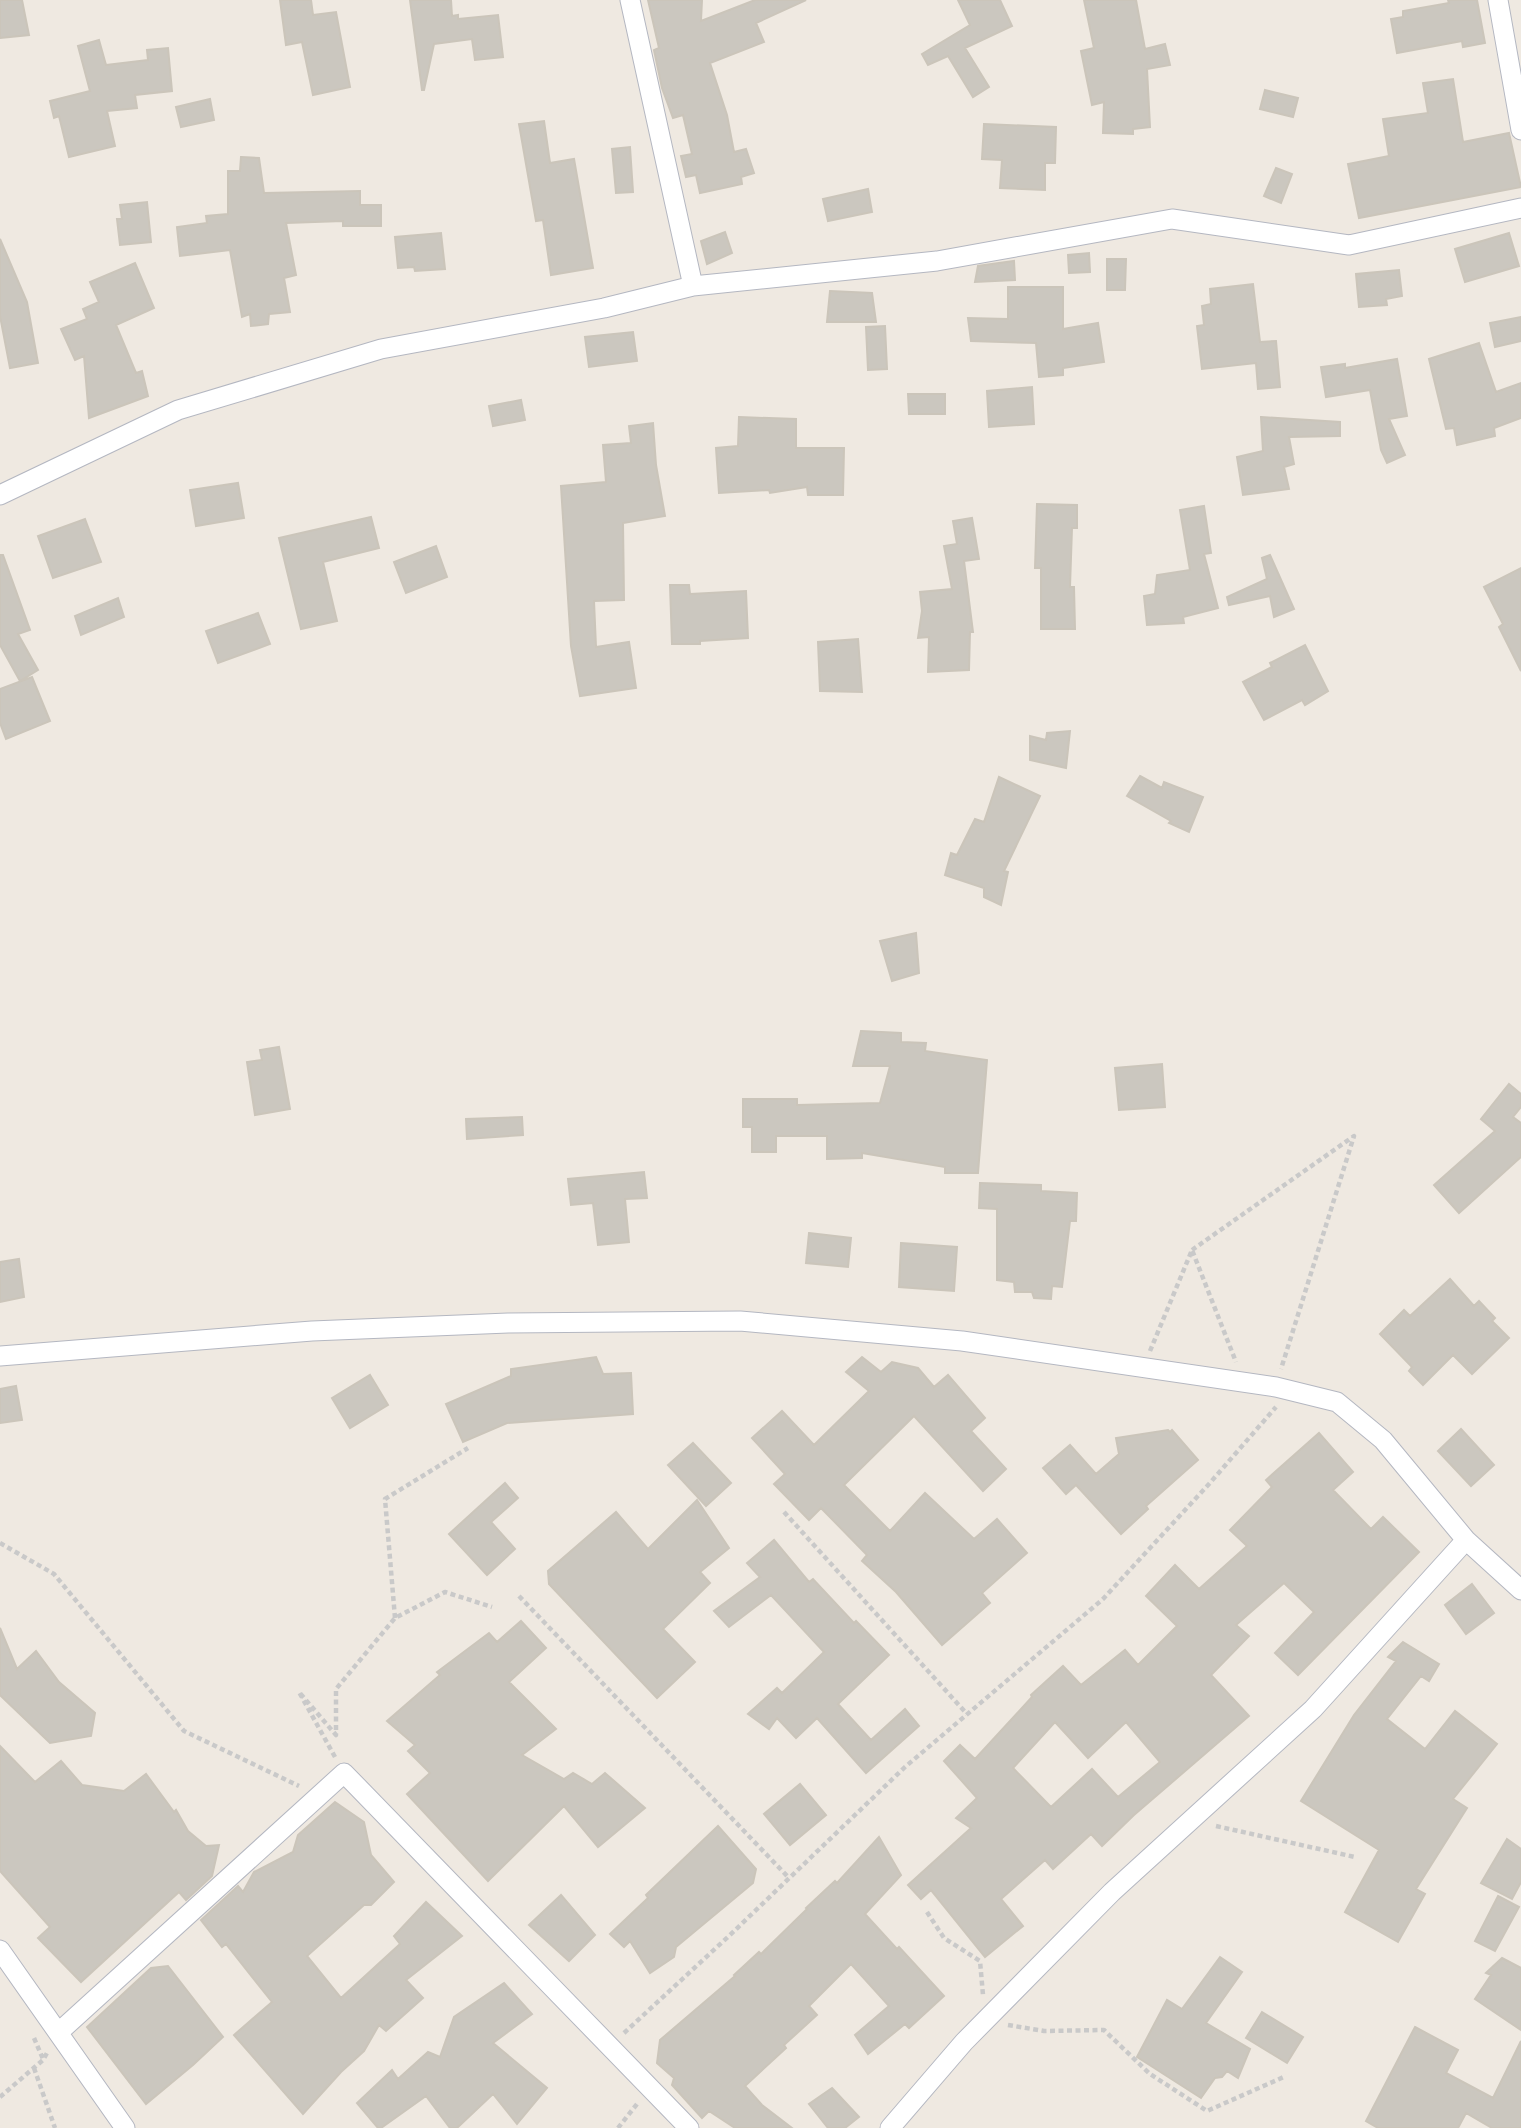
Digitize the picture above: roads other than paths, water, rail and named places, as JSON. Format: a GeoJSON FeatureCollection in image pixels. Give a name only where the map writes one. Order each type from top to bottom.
{"type":"FeatureCollection","features":[{"type":"Feature","properties":{"kind":"street"},"geometry":{"type":"LineString","coordinates":[[630,0],[693,286]]}},
{"type":"Feature","properties":{"kind":"street"},"geometry":{"type":"LineString","coordinates":[[1497,0],[1521,130]]}},
{"type":"Feature","properties":{"kind":"street"},"geometry":{"type":"LineString","coordinates":[[0,495],[178,410],[204,402],[381,349],[604,308],[693,286],[937,261],[1172,219],[1349,245],[1521,208]]}},
{"type":"Feature","properties":{"kind":"street"},"geometry":{"type":"LineString","coordinates":[[0,1356],[312,1331],[508,1322],[740,1321],[962,1341],[1244,1382],[1337,1402],[1383,1440],[1466,1540],[1521,1590]]}},
{"type":"Feature","properties":{"kind":"street"},"geometry":{"type":"LineString","coordinates":[[890,2128],[985,2021],[1112,1892],[1313,1709],[1466,1540]]}},
{"type":"Feature","properties":{"kind":"street"},"geometry":{"type":"LineString","coordinates":[[59,2032],[344,1773],[689,2128]]}},
{"type":"Feature","properties":{"kind":"street"},"geometry":{"type":"LineString","coordinates":[[0,1950],[125,2128]]}}]}
